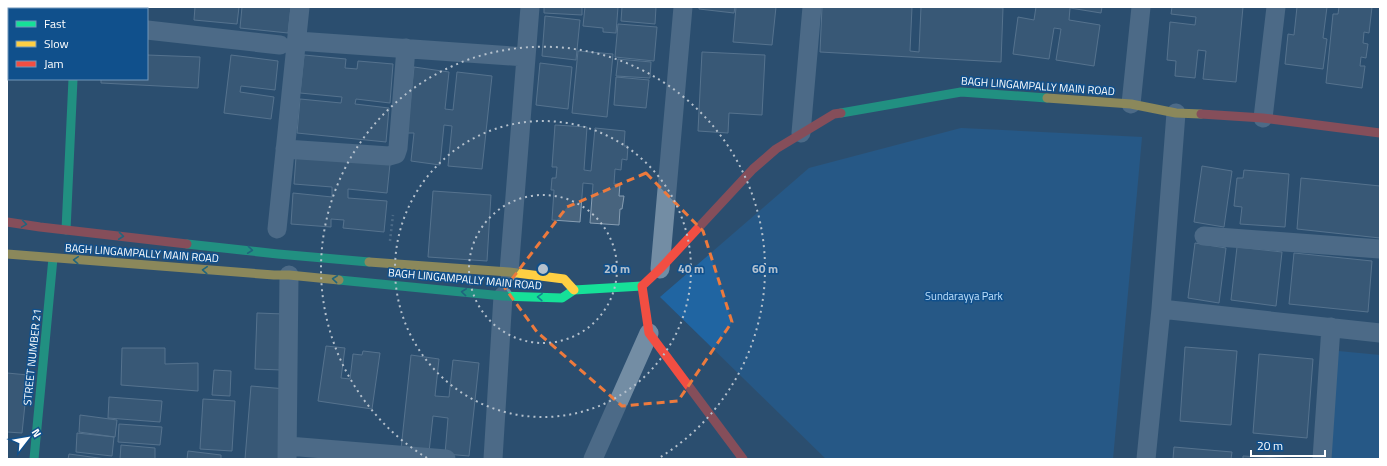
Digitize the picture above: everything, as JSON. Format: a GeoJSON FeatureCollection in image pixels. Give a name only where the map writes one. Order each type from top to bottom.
{"type":"FeatureCollection","features":[{"type":"Feature","properties":{"kind":"street"},"geometry":{"type":"LineString","coordinates":[[278,229],[285,149],[288,43],[300,7]]}},
{"type":"Feature","properties":{"kind":"street"},"geometry":{"type":"LineString","coordinates":[[509,272],[530,7]]}},
{"type":"Feature","properties":{"kind":"street"},"geometry":{"type":"LineString","coordinates":[[660,269],[683,7]]}},
{"type":"Feature","properties":{"kind":"street"},"geometry":{"type":"LineString","coordinates":[[801,133],[812,7]]}},
{"type":"Feature","properties":{"kind":"street"},"geometry":{"type":"LineString","coordinates":[[1131,104],[1141,7]]}},
{"type":"Feature","properties":{"kind":"street"},"geometry":{"type":"LineString","coordinates":[[1264,118],[1276,7]]}},
{"type":"Feature","properties":{"kind":"street"},"geometry":{"type":"LineString","coordinates":[[148,30],[288,43],[406,48],[526,58]]}},
{"type":"Feature","properties":{"kind":"street"},"geometry":{"type":"LineString","coordinates":[[285,149],[389,156],[396,154],[398,148],[406,48]]}},
{"type":"Feature","properties":{"kind":"street"},"geometry":{"type":"LineString","coordinates":[[66,230],[73,80]]}},
{"type":"Feature","properties":{"kind":"street","name":"BAGH LINGAMPALLY MAIN ROAD"},"geometry":{"type":"LineString","coordinates":[[642,286],[660,269],[753,169],[776,149],[834,114],[961,92],[1131,104],[1176,113],[1264,118],[1380,132]]}},
{"type":"Feature","properties":{"kind":"street"},"geometry":{"type":"LineString","coordinates":[[1146,459],[1176,113]]}},
{"type":"Feature","properties":{"kind":"street","name":"BAGH LINGAMPALLY MAIN ROAD"},"geometry":{"type":"LineString","coordinates":[[7,222],[66,230],[286,254],[388,264],[509,272],[564,279],[574,290],[562,298],[503,296],[289,275],[7,254]]}},
{"type":"Feature","properties":{"kind":"street"},"geometry":{"type":"LineString","coordinates":[[1204,236],[1380,249]]}},
{"type":"Feature","properties":{"kind":"street","name":"STREET NUMBER 21"},"geometry":{"type":"LineString","coordinates":[[34,459],[53,258]]}},
{"type":"Feature","properties":{"kind":"street"},"geometry":{"type":"LineString","coordinates":[[289,275],[288,452],[446,459]]}},
{"type":"Feature","properties":{"kind":"street"},"geometry":{"type":"LineString","coordinates":[[574,290],[642,286],[649,333],[743,459]]}},
{"type":"Feature","properties":{"kind":"street"},"geometry":{"type":"LineString","coordinates":[[493,459],[503,296]]}},
{"type":"Feature","properties":{"kind":"street"},"geometry":{"type":"LineString","coordinates":[[1160,309],[1331,327],[1380,334]]}},
{"type":"Feature","properties":{"kind":"street"},"geometry":{"type":"LineString","coordinates":[[1322,459],[1331,327]]}},
{"type":"Feature","properties":{"kind":"street"},"geometry":{"type":"LineString","coordinates":[[593,459],[649,333]]}},
{"type":"Feature","properties":{"kind":"highlighted area"},"geometry":{"type":"Polygon","coordinates":[[[646,173],[703,231],[732,322],[678,401],[622,406],[537,332],[505,288],[567,207],[646,173]]]}},
{"type":"Feature","properties":{"kind":"green space","name":"Sundarayya Park"},"geometry":{"type":"Polygon","coordinates":[[[961,128],[1142,137],[1113,459],[826,459],[660,297],[809,168],[961,128]]]}},
{"type":"Feature","properties":{"kind":"green space"},"geometry":{"type":"Polygon","coordinates":[[[1338,351],[1380,355],[1380,459],[1331,459],[1338,351]]]}},
{"type":"Feature","properties":{"kind":"building"},"geometry":{"type":"Polygon","coordinates":[[[195,7],[239,7],[237,24],[194,20],[195,7]]]}},
{"type":"Feature","properties":{"kind":"building"},"geometry":{"type":"Polygon","coordinates":[[[242,7],[291,7],[288,33],[240,28],[242,7]]]}},
{"type":"Feature","properties":{"kind":"building"},"geometry":{"type":"Polygon","coordinates":[[[544,7],[582,7],[582,15],[544,13],[544,7]]]}},
{"type":"Feature","properties":{"kind":"building"},"geometry":{"type":"Polygon","coordinates":[[[585,7],[618,7],[616,33],[603,32],[603,28],[583,26],[585,7]]]}},
{"type":"Feature","properties":{"kind":"building"},"geometry":{"type":"Polygon","coordinates":[[[622,7],[656,7],[655,24],[621,21],[622,7]]]}},
{"type":"Feature","properties":{"kind":"building"},"geometry":{"type":"Polygon","coordinates":[[[699,7],[735,7],[734,13],[699,9],[699,7]]]}},
{"type":"Feature","properties":{"kind":"building"},"geometry":{"type":"Polygon","coordinates":[[[736,7],[776,7],[772,45],[733,42],[736,7]]]}},
{"type":"Feature","properties":{"kind":"building"},"geometry":{"type":"Polygon","coordinates":[[[822,7],[912,7],[910,51],[919,52],[921,7],[1003,8],[1001,62],[820,52],[822,7]]]}},
{"type":"Feature","properties":{"kind":"building"},"geometry":{"type":"Polygon","coordinates":[[[1036,7],[1102,7],[1101,13],[1070,8],[1069,20],[1100,25],[1094,66],[1056,60],[1061,29],[1054,28],[1049,59],[1013,54],[1018,17],[1034,20],[1036,7]]]}},
{"type":"Feature","properties":{"kind":"building"},"geometry":{"type":"Polygon","coordinates":[[[1172,7],[1243,7],[1236,82],[1203,79],[1206,51],[1198,50],[1195,78],[1175,76],[1176,61],[1167,60],[1170,22],[1195,25],[1196,17],[1171,14],[1172,7]]]}},
{"type":"Feature","properties":{"kind":"building"},"geometry":{"type":"Polygon","coordinates":[[[1297,7],[1327,7],[1323,38],[1327,39],[1323,69],[1285,64],[1288,34],[1294,35],[1297,7]]]}},
{"type":"Feature","properties":{"kind":"building"},"geometry":{"type":"Polygon","coordinates":[[[1339,7],[1372,7],[1369,33],[1364,32],[1363,43],[1368,44],[1366,58],[1361,57],[1360,66],[1365,66],[1362,88],[1326,83],[1333,14],[1338,14],[1339,7]]]}},
{"type":"Feature","properties":{"kind":"building"},"geometry":{"type":"Polygon","coordinates":[[[545,16],[580,20],[576,60],[542,56],[545,16]]]}},
{"type":"Feature","properties":{"kind":"building"},"geometry":{"type":"Polygon","coordinates":[[[618,24],[657,27],[654,61],[615,57],[618,24]]]}},
{"type":"Feature","properties":{"kind":"building"},"geometry":{"type":"Polygon","coordinates":[[[578,51],[613,54],[607,117],[572,113],[578,51]]]}},
{"type":"Feature","properties":{"kind":"building"},"geometry":{"type":"Polygon","coordinates":[[[702,52],[765,55],[762,115],[729,113],[728,133],[698,131],[702,52]]]}},
{"type":"Feature","properties":{"kind":"building"},"geometry":{"type":"Polygon","coordinates":[[[148,55],[200,57],[198,88],[101,83],[101,80],[148,80],[148,55]]]}},
{"type":"Feature","properties":{"kind":"building"},"geometry":{"type":"Polygon","coordinates":[[[231,55],[278,61],[275,90],[241,86],[240,92],[274,97],[271,119],[224,113],[231,55]]]}},
{"type":"Feature","properties":{"kind":"building"},"geometry":{"type":"Polygon","coordinates":[[[304,55],[346,59],[345,68],[357,69],[358,61],[393,64],[390,103],[356,99],[355,104],[389,108],[386,142],[297,133],[300,99],[341,103],[342,97],[300,93],[304,55]]]}},
{"type":"Feature","properties":{"kind":"building"},"geometry":{"type":"Polygon","coordinates":[[[618,59],[651,62],[650,78],[616,76],[618,59]]]}},
{"type":"Feature","properties":{"kind":"building"},"geometry":{"type":"Polygon","coordinates":[[[540,63],[572,67],[568,109],[536,105],[540,63]]]}},
{"type":"Feature","properties":{"kind":"building"},"geometry":{"type":"Polygon","coordinates":[[[414,67],[449,72],[445,109],[453,110],[457,72],[492,76],[482,169],[448,166],[452,126],[444,125],[440,165],[411,161],[414,133],[407,133],[414,67]]]}},
{"type":"Feature","properties":{"kind":"building"},"geometry":{"type":"Polygon","coordinates":[[[616,77],[649,80],[646,108],[614,105],[616,77]]]}},
{"type":"Feature","properties":{"kind":"building"},"geometry":{"type":"Polygon","coordinates":[[[555,125],[587,127],[584,170],[591,171],[595,128],[625,131],[624,146],[628,146],[627,160],[622,159],[621,170],[615,169],[614,184],[620,184],[619,196],[624,196],[622,209],[620,209],[619,225],[590,223],[593,184],[583,183],[580,222],[552,220],[554,190],[551,190],[552,178],[556,178],[557,167],[552,167],[555,125]]]}},
{"type":"Feature","properties":{"kind":"building"},"geometry":{"type":"Polygon","coordinates":[[[296,157],[390,164],[387,193],[348,189],[348,198],[387,201],[384,232],[343,228],[344,220],[331,219],[331,227],[291,224],[293,193],[332,197],[332,187],[294,184],[296,157]]]}},
{"type":"Feature","properties":{"kind":"building"},"geometry":{"type":"Polygon","coordinates":[[[1202,166],[1232,171],[1224,227],[1194,222],[1202,166]]]}},
{"type":"Feature","properties":{"kind":"building"},"geometry":{"type":"Polygon","coordinates":[[[1244,170],[1289,174],[1285,227],[1240,224],[1242,207],[1234,206],[1237,178],[1243,178],[1244,170]]]}},
{"type":"Feature","properties":{"kind":"building"},"geometry":{"type":"Polygon","coordinates":[[[1301,178],[1380,186],[1380,238],[1297,229],[1301,178]]]}},
{"type":"Feature","properties":{"kind":"building"},"geometry":{"type":"Polygon","coordinates":[[[433,191],[491,195],[487,261],[428,257],[433,191]]]}},
{"type":"Feature","properties":{"kind":"building"},"geometry":{"type":"Polygon","coordinates":[[[1195,243],[1226,248],[1219,303],[1188,298],[1195,243]]]}},
{"type":"Feature","properties":{"kind":"building"},"geometry":{"type":"Polygon","coordinates":[[[1237,247],[1282,252],[1276,306],[1231,300],[1237,247]]]}},
{"type":"Feature","properties":{"kind":"building"},"geometry":{"type":"Polygon","coordinates":[[[1294,253],[1372,261],[1368,312],[1289,304],[1294,253]]]}},
{"type":"Feature","properties":{"kind":"building"},"geometry":{"type":"Polygon","coordinates":[[[257,313],[284,314],[282,370],[255,369],[257,313]]]}},
{"type":"Feature","properties":{"kind":"building"},"geometry":{"type":"Polygon","coordinates":[[[326,346],[345,348],[341,378],[350,379],[353,354],[362,355],[363,351],[380,353],[372,409],[318,401],[326,346]]]}},
{"type":"Feature","properties":{"kind":"building"},"geometry":{"type":"Polygon","coordinates":[[[1185,347],[1237,351],[1231,425],[1180,421],[1185,347]]]}},
{"type":"Feature","properties":{"kind":"building"},"geometry":{"type":"Polygon","coordinates":[[[122,348],[165,348],[165,364],[198,363],[198,391],[121,385],[122,348]]]}},
{"type":"Feature","properties":{"kind":"building"},"geometry":{"type":"Polygon","coordinates":[[[1259,354],[1313,359],[1307,438],[1253,433],[1259,354]]]}},
{"type":"Feature","properties":{"kind":"building"},"geometry":{"type":"Polygon","coordinates":[[[411,355],[439,359],[435,396],[449,397],[453,360],[479,363],[469,456],[445,454],[448,418],[433,416],[429,452],[401,449],[411,355]]]}},
{"type":"Feature","properties":{"kind":"building"},"geometry":{"type":"Polygon","coordinates":[[[214,370],[231,371],[230,396],[212,395],[214,370]]]}},
{"type":"Feature","properties":{"kind":"building"},"geometry":{"type":"Polygon","coordinates":[[[7,373],[28,375],[22,433],[7,432],[7,373]]]}},
{"type":"Feature","properties":{"kind":"building"},"geometry":{"type":"Polygon","coordinates":[[[251,386],[286,389],[280,459],[245,459],[251,386]]]}},
{"type":"Feature","properties":{"kind":"building"},"geometry":{"type":"Polygon","coordinates":[[[109,397],[162,401],[160,422],[108,418],[109,397]]]}},
{"type":"Feature","properties":{"kind":"building"},"geometry":{"type":"Polygon","coordinates":[[[203,399],[235,401],[232,451],[200,449],[203,399]]]}},
{"type":"Feature","properties":{"kind":"building"},"geometry":{"type":"Polygon","coordinates":[[[80,415],[117,420],[115,437],[79,432],[80,415]]]}},
{"type":"Feature","properties":{"kind":"building"},"geometry":{"type":"Polygon","coordinates":[[[119,424],[162,427],[160,445],[118,442],[119,424]]]}},
{"type":"Feature","properties":{"kind":"building"},"geometry":{"type":"Polygon","coordinates":[[[77,433],[114,437],[112,456],[76,452],[77,433]]]}},
{"type":"Feature","properties":{"kind":"building"},"geometry":{"type":"Polygon","coordinates":[[[121,445],[155,448],[155,459],[120,459],[121,445]]]}},
{"type":"Feature","properties":{"kind":"building"},"geometry":{"type":"Polygon","coordinates":[[[1174,447],[1232,452],[1231,459],[1173,459],[1174,447]]]}},
{"type":"Feature","properties":{"kind":"building"},"geometry":{"type":"Polygon","coordinates":[[[188,451],[221,455],[221,459],[187,459],[188,451]]]}},
{"type":"Feature","properties":{"kind":"building"},"geometry":{"type":"Polygon","coordinates":[[[69,454],[106,459],[68,459],[69,454]]]}},
{"type":"Feature","properties":{"kind":"building"},"geometry":{"type":"Polygon","coordinates":[[[1243,456],[1296,459],[1243,459],[1243,456]]]}},
{"type":"Feature","properties":{"kind":"traffic: fast"},"geometry":{"type":"LineString","coordinates":[[66,230],[73,80]]}},
{"type":"Feature","properties":{"kind":"traffic: fast"},"geometry":{"type":"LineString","coordinates":[[841,113],[961,92],[1047,98]]}},
{"type":"Feature","properties":{"kind":"traffic: fast"},"geometry":{"type":"LineString","coordinates":[[187,244],[369,262]]}},
{"type":"Feature","properties":{"kind":"traffic: fast"},"geometry":{"type":"LineString","coordinates":[[34,459],[53,258]]}},
{"type":"Feature","properties":{"kind":"traffic: fast"},"geometry":{"type":"LineString","coordinates":[[339,280],[503,296],[562,298],[574,290]]}},
{"type":"Feature","properties":{"kind":"traffic: fast"},"geometry":{"type":"LineString","coordinates":[[574,290],[642,286]]}},
{"type":"Feature","properties":{"kind":"traffic: slow"},"geometry":{"type":"LineString","coordinates":[[1047,98],[1131,104],[1176,113],[1201,114]]}},
{"type":"Feature","properties":{"kind":"traffic: slow"},"geometry":{"type":"LineString","coordinates":[[7,254],[339,280]]}},
{"type":"Feature","properties":{"kind":"traffic: slow"},"geometry":{"type":"LineString","coordinates":[[369,262],[509,272],[564,279],[574,290]]}},
{"type":"Feature","properties":{"kind":"traffic: jam"},"geometry":{"type":"LineString","coordinates":[[642,286],[660,269],[753,169],[776,149],[834,114],[841,113]]}},
{"type":"Feature","properties":{"kind":"traffic: jam"},"geometry":{"type":"LineString","coordinates":[[1201,114],[1263,118],[1380,133]]}},
{"type":"Feature","properties":{"kind":"traffic: jam"},"geometry":{"type":"LineString","coordinates":[[7,222],[187,244]]}},
{"type":"Feature","properties":{"kind":"traffic: jam"},"geometry":{"type":"LineString","coordinates":[[642,286],[649,333],[743,459]]}}]}
